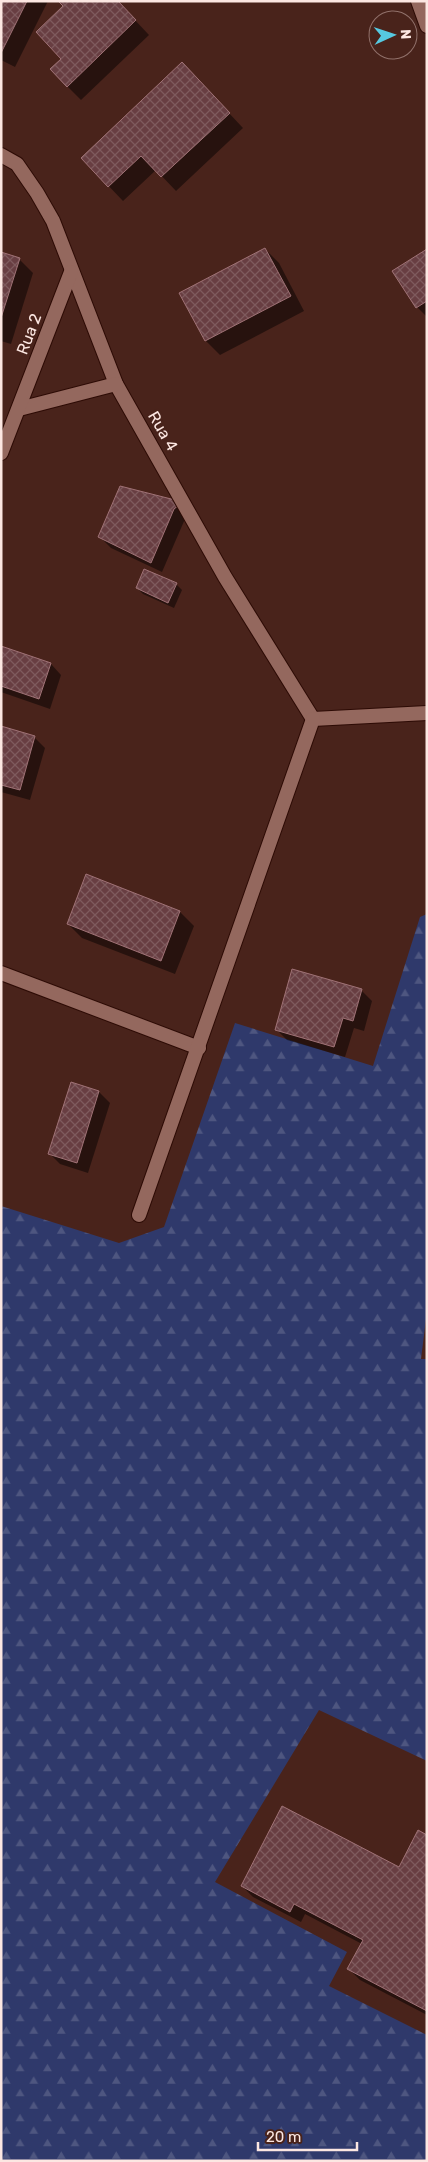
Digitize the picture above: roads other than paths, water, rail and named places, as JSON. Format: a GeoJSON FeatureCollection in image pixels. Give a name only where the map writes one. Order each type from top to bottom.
{"type":"FeatureCollection","features":[{"type":"Feature","properties":{"kind":"street"},"geometry":{"type":"LineString","coordinates":[[418,1],[427,26]]}},
{"type":"Feature","properties":{"kind":"street","name":"Rua 4"},"geometry":{"type":"LineString","coordinates":[[1,155],[17,164],[37,192],[53,222],[116,384],[225,577],[313,719]]}},
{"type":"Feature","properties":{"kind":"street","name":"Rua 2"},"geometry":{"type":"LineString","coordinates":[[1,452],[71,272]]}},
{"type":"Feature","properties":{"kind":"street"},"geometry":{"type":"LineString","coordinates":[[19,409],[116,384]]}},
{"type":"Feature","properties":{"kind":"street"},"geometry":{"type":"LineString","coordinates":[[139,1215],[313,719],[427,713]]}},
{"type":"Feature","properties":{"kind":"street"},"geometry":{"type":"LineString","coordinates":[[1,973],[198,1048]]}}]}
